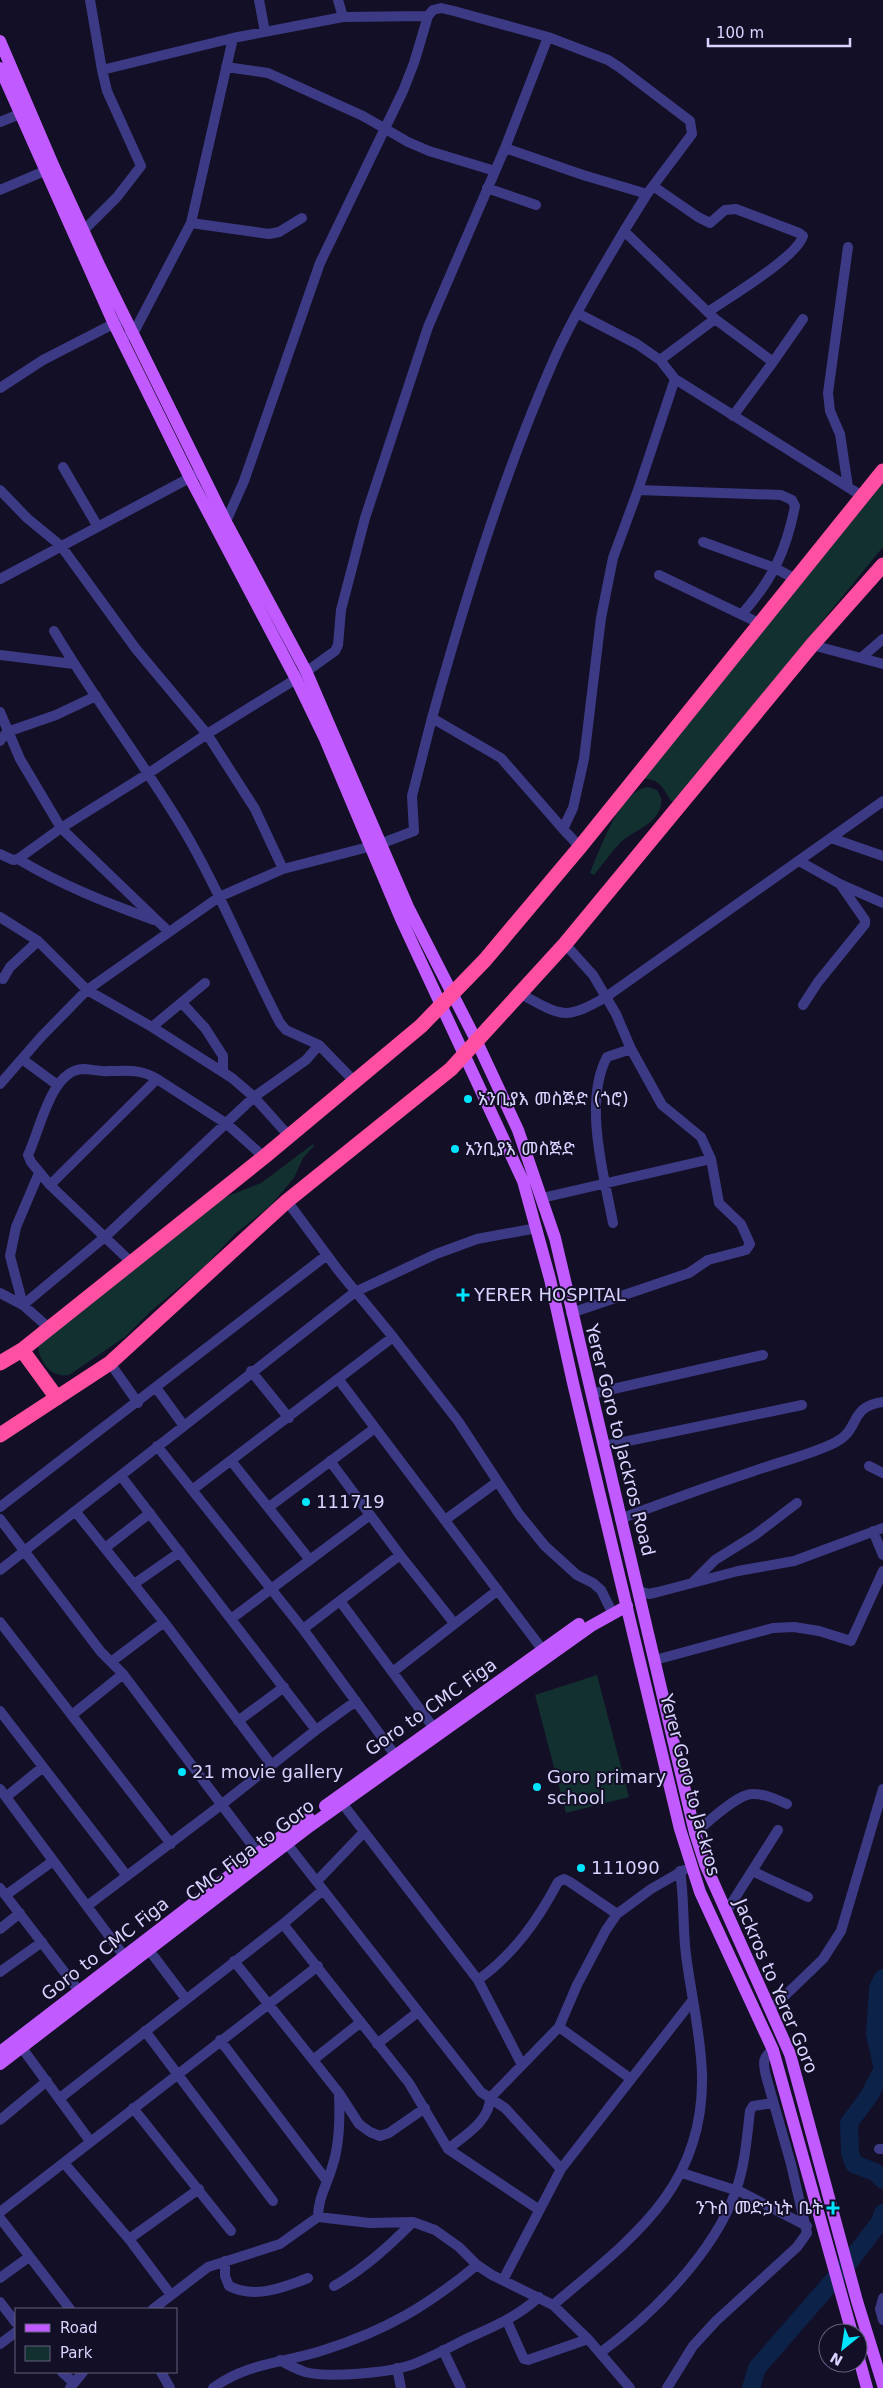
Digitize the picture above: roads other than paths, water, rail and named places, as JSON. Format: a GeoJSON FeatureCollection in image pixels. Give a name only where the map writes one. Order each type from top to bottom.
{"type":"FeatureCollection","features":[{"type":"Feature","properties":{"kind":"highway"},"geometry":{"type":"LineString","coordinates":[[0,1362],[22,1350],[264,1157],[422,1026],[485,960],[580,847],[883,471]]}},
{"type":"Feature","properties":{"kind":"highway"},"geometry":{"type":"LineString","coordinates":[[0,1435],[110,1363],[287,1201],[451,1070],[565,944],[812,645],[883,565]]}},
{"type":"Feature","properties":{"kind":"highway"},"geometry":{"type":"LineString","coordinates":[[22,1350],[57,1398]]}},
{"type":"Feature","properties":{"kind":"main road"},"geometry":{"type":"LineString","coordinates":[[0,41],[24,112]]}},
{"type":"Feature","properties":{"kind":"main road"},"geometry":{"type":"LineString","coordinates":[[0,68],[24,112],[79,233],[95,269],[114,324],[190,478],[219,533],[301,675]]}},
{"type":"Feature","properties":{"kind":"main road"},"geometry":{"type":"LineString","coordinates":[[95,269],[127,317],[301,675],[376,845],[408,907],[446,999]]}},
{"type":"Feature","properties":{"kind":"main road","name":"Yerer Goro to Jackros Road"},"geometry":{"type":"LineString","coordinates":[[446,999],[477,1042],[518,1130],[542,1198],[555,1238],[620,1518],[643,1595]]}},
{"type":"Feature","properties":{"kind":"main road","name":"Yerer Goro to Jackros"},"geometry":{"type":"LineString","coordinates":[[446,999],[465,1055],[523,1181],[537,1228],[680,1830],[686,1869],[700,1892],[773,2050],[849,2323]]}},
{"type":"Feature","properties":{"kind":"main road","name":"Jackros to Yerer Goro"},"geometry":{"type":"LineString","coordinates":[[643,1595],[655,1660],[695,1833],[705,1864],[773,2014],[800,2087],[857,2301],[883,2385]]}},
{"type":"Feature","properties":{"kind":"main road","name":"CMC Figa to Goro"},"geometry":{"type":"LineString","coordinates":[[0,2064],[342,1804],[591,1626],[611,1609],[626,1602]]}},
{"type":"Feature","properties":{"kind":"main road","name":"Goro to CMC Figa"},"geometry":{"type":"LineString","coordinates":[[0,2052],[258,1853],[542,1649],[611,1609]]}},
{"type":"Feature","properties":{"kind":"main road"},"geometry":{"type":"LineString","coordinates":[[863,2373],[867,2388]]}},
{"type":"Feature","properties":{"kind":"street"},"geometry":{"type":"LineString","coordinates":[[79,233],[117,197],[140,166],[108,92],[102,70],[91,0]]}},
{"type":"Feature","properties":{"kind":"street"},"geometry":{"type":"LineString","coordinates":[[259,0],[265,32]]}},
{"type":"Feature","properties":{"kind":"street"},"geometry":{"type":"LineString","coordinates":[[338,0],[342,17]]}},
{"type":"Feature","properties":{"kind":"street"},"geometry":{"type":"LineString","coordinates":[[0,1084],[87,990],[219,897],[284,869],[376,845],[414,831],[412,796],[432,718],[509,473],[538,397],[577,313],[624,230],[650,190],[692,134],[690,121],[608,60],[548,37],[441,8],[433,10],[428,16],[414,63],[385,128],[320,263],[244,481],[226,522],[219,533]]}},
{"type":"Feature","properties":{"kind":"street"},"geometry":{"type":"LineString","coordinates":[[102,70],[233,38],[342,17],[428,16]]}},
{"type":"Feature","properties":{"kind":"street"},"geometry":{"type":"LineString","coordinates":[[18,860],[61,828],[331,655],[338,645],[340,610],[365,518],[428,327],[505,148],[548,37]]}},
{"type":"Feature","properties":{"kind":"street"},"geometry":{"type":"LineString","coordinates":[[122,340],[134,332],[191,223],[233,38]]}},
{"type":"Feature","properties":{"kind":"street"},"geometry":{"type":"LineString","coordinates":[[226,67],[268,73],[320,95],[429,151],[495,170]]}},
{"type":"Feature","properties":{"kind":"street"},"geometry":{"type":"LineString","coordinates":[[0,122],[24,112]]}},
{"type":"Feature","properties":{"kind":"street"},"geometry":{"type":"LineString","coordinates":[[505,148],[583,176],[650,190],[710,223],[725,210],[736,209],[799,233],[802,236],[794,249],[779,263],[711,316],[660,360]]}},
{"type":"Feature","properties":{"kind":"street"},"geometry":{"type":"LineString","coordinates":[[0,190],[49,169]]}},
{"type":"Feature","properties":{"kind":"street"},"geometry":{"type":"LineString","coordinates":[[487,188],[536,205]]}},
{"type":"Feature","properties":{"kind":"street"},"geometry":{"type":"LineString","coordinates":[[191,223],[269,234],[279,232],[302,218]]}},
{"type":"Feature","properties":{"kind":"street"},"geometry":{"type":"LineString","coordinates":[[624,230],[711,316],[773,362]]}},
{"type":"Feature","properties":{"kind":"street"},"geometry":{"type":"LineString","coordinates":[[848,247],[828,393],[830,411],[840,434],[848,487]]}},
{"type":"Feature","properties":{"kind":"street"},"geometry":{"type":"LineString","coordinates":[[577,313],[637,344],[660,360],[675,379],[862,496]]}},
{"type":"Feature","properties":{"kind":"street"},"geometry":{"type":"LineString","coordinates":[[0,388],[43,360],[127,317]]}},
{"type":"Feature","properties":{"kind":"street"},"geometry":{"type":"LineString","coordinates":[[733,416],[803,319]]}},
{"type":"Feature","properties":{"kind":"street"},"geometry":{"type":"LineString","coordinates":[[563,829],[573,808],[584,758],[601,618],[613,558],[675,379]]}},
{"type":"Feature","properties":{"kind":"street"},"geometry":{"type":"LineString","coordinates":[[63,467],[98,527]]}},
{"type":"Feature","properties":{"kind":"street"},"geometry":{"type":"LineString","coordinates":[[0,579],[201,471]]}},
{"type":"Feature","properties":{"kind":"street"},"geometry":{"type":"LineString","coordinates":[[0,490],[27,518],[61,546],[136,649],[207,734],[255,809],[284,869]]}},
{"type":"Feature","properties":{"kind":"street"},"geometry":{"type":"LineString","coordinates":[[638,490],[787,497],[796,506],[789,537],[775,568],[767,584],[742,614]]}},
{"type":"Feature","properties":{"kind":"street"},"geometry":{"type":"LineString","coordinates":[[703,542],[775,568],[795,578]]}},
{"type":"Feature","properties":{"kind":"street"},"geometry":{"type":"LineString","coordinates":[[659,575],[759,623]]}},
{"type":"Feature","properties":{"kind":"street"},"geometry":{"type":"LineString","coordinates":[[54,631],[186,834],[280,1023],[286,1030],[319,1044],[355,1082]]}},
{"type":"Feature","properties":{"kind":"street"},"geometry":{"type":"LineString","coordinates":[[861,658],[883,639]]}},
{"type":"Feature","properties":{"kind":"street"},"geometry":{"type":"LineString","coordinates":[[812,645],[883,664]]}},
{"type":"Feature","properties":{"kind":"street"},"geometry":{"type":"LineString","coordinates":[[0,656],[74,664]]}},
{"type":"Feature","properties":{"kind":"street"},"geometry":{"type":"LineString","coordinates":[[0,741],[7,732],[56,715],[96,696]]}},
{"type":"Feature","properties":{"kind":"street"},"geometry":{"type":"LineString","coordinates":[[0,712],[7,732],[61,828],[168,932]]}},
{"type":"Feature","properties":{"kind":"street"},"geometry":{"type":"LineString","coordinates":[[432,718],[501,758],[580,847]]}},
{"type":"Feature","properties":{"kind":"street"},"geometry":{"type":"LineString","coordinates":[[521,994],[557,1013],[584,1009],[606,997],[883,801]]}},
{"type":"Feature","properties":{"kind":"street"},"geometry":{"type":"LineString","coordinates":[[831,838],[883,856]]}},
{"type":"Feature","properties":{"kind":"street"},"geometry":{"type":"LineString","coordinates":[[0,854],[13,860],[18,860],[52,879],[87,895],[159,922]]}},
{"type":"Feature","properties":{"kind":"street"},"geometry":{"type":"LineString","coordinates":[[799,861],[840,884],[883,903]]}},
{"type":"Feature","properties":{"kind":"street"},"geometry":{"type":"LineString","coordinates":[[803,1005],[818,982],[865,924],[865,920],[840,884]]}},
{"type":"Feature","properties":{"kind":"street"},"geometry":{"type":"LineString","coordinates":[[0,917],[38,941],[87,990],[152,1027],[223,1072],[254,1097],[289,1136]]}},
{"type":"Feature","properties":{"kind":"street"},"geometry":{"type":"LineString","coordinates":[[1,981],[10,967],[38,941]]}},
{"type":"Feature","properties":{"kind":"street"},"geometry":{"type":"LineString","coordinates":[[565,944],[593,975],[662,1105],[701,1137],[712,1159],[719,1203],[741,1224],[750,1244],[746,1250],[708,1260],[689,1273],[571,1313]]}},
{"type":"Feature","properties":{"kind":"street"},"geometry":{"type":"LineString","coordinates":[[0,962],[10,967]]}},
{"type":"Feature","properties":{"kind":"street"},"geometry":{"type":"LineString","coordinates":[[152,1027],[183,1004],[205,983]]}},
{"type":"Feature","properties":{"kind":"street"},"geometry":{"type":"LineString","coordinates":[[183,1004],[205,1028],[223,1056],[223,1072]]}},
{"type":"Feature","properties":{"kind":"street"},"geometry":{"type":"LineString","coordinates":[[23,1305],[106,1236],[254,1097],[306,1060],[319,1044]]}},
{"type":"Feature","properties":{"kind":"street"},"geometry":{"type":"LineString","coordinates":[[613,1223],[605,1184],[596,1111],[598,1088],[607,1057],[631,1049]]}},
{"type":"Feature","properties":{"kind":"street"},"geometry":{"type":"LineString","coordinates":[[22,1059],[56,1084]]}},
{"type":"Feature","properties":{"kind":"street"},"geometry":{"type":"LineString","coordinates":[[131,1262],[106,1236],[50,1185],[39,1173],[28,1155],[56,1084],[66,1074],[82,1069],[106,1072],[135,1070],[146,1072],[227,1124],[264,1157]]}},
{"type":"Feature","properties":{"kind":"street"},"geometry":{"type":"LineString","coordinates":[[50,1185],[158,1079]]}},
{"type":"Feature","properties":{"kind":"street"},"geometry":{"type":"LineString","coordinates":[[542,1198],[712,1159]]}},
{"type":"Feature","properties":{"kind":"street"},"geometry":{"type":"LineString","coordinates":[[23,1305],[11,1250],[16,1227],[39,1173]]}},
{"type":"Feature","properties":{"kind":"street"},"geometry":{"type":"LineString","coordinates":[[287,1201],[355,1292],[393,1337],[458,1421],[519,1514],[545,1546],[577,1575],[601,1590],[611,1609]]}},
{"type":"Feature","properties":{"kind":"street"},"geometry":{"type":"LineString","coordinates":[[0,1570],[121,1476],[251,1371],[355,1292],[436,1254],[477,1239],[537,1228]]}},
{"type":"Feature","properties":{"kind":"street"},"geometry":{"type":"LineString","coordinates":[[0,1507],[157,1389],[327,1255]]}},
{"type":"Feature","properties":{"kind":"street"},"geometry":{"type":"LineString","coordinates":[[0,1293],[23,1305],[48,1328]]}},
{"type":"Feature","properties":{"kind":"street"},"geometry":{"type":"LineString","coordinates":[[192,1490],[232,1462],[393,1337]]}},
{"type":"Feature","properties":{"kind":"street"},"geometry":{"type":"LineString","coordinates":[[591,1394],[763,1355]]}},
{"type":"Feature","properties":{"kind":"street"},"geometry":{"type":"LineString","coordinates":[[110,1363],[138,1403]]}},
{"type":"Feature","properties":{"kind":"street"},"geometry":{"type":"LineString","coordinates":[[251,1371],[289,1418]]}},
{"type":"Feature","properties":{"kind":"street"},"geometry":{"type":"LineString","coordinates":[[339,1380],[542,1649]]}},
{"type":"Feature","properties":{"kind":"street"},"geometry":{"type":"LineString","coordinates":[[157,1389],[184,1426]]}},
{"type":"Feature","properties":{"kind":"street"},"geometry":{"type":"LineString","coordinates":[[620,1518],[725,1480],[813,1452],[838,1441],[850,1429],[860,1410],[866,1406],[883,1402]]}},
{"type":"Feature","properties":{"kind":"street"},"geometry":{"type":"LineString","coordinates":[[604,1446],[802,1405]]}},
{"type":"Feature","properties":{"kind":"street"},"geometry":{"type":"LineString","coordinates":[[269,1507],[375,1428]]}},
{"type":"Feature","properties":{"kind":"street"},"geometry":{"type":"LineString","coordinates":[[157,1446],[303,1629],[394,1755]]}},
{"type":"Feature","properties":{"kind":"street"},"geometry":{"type":"LineString","coordinates":[[330,1461],[400,1555],[454,1623]]}},
{"type":"Feature","properties":{"kind":"street"},"geometry":{"type":"LineString","coordinates":[[232,1462],[310,1560]]}},
{"type":"Feature","properties":{"kind":"street"},"geometry":{"type":"LineString","coordinates":[[869,1466],[883,1473]]}},
{"type":"Feature","properties":{"kind":"street"},"geometry":{"type":"LineString","coordinates":[[121,1476],[316,1730]]}},
{"type":"Feature","properties":{"kind":"street"},"geometry":{"type":"LineString","coordinates":[[445,1520],[497,1482]]}},
{"type":"Feature","properties":{"kind":"street"},"geometry":{"type":"LineString","coordinates":[[693,1582],[715,1560],[755,1535],[797,1503]]}},
{"type":"Feature","properties":{"kind":"street"},"geometry":{"type":"LineString","coordinates":[[75,1511],[164,1622],[271,1764]]}},
{"type":"Feature","properties":{"kind":"street"},"geometry":{"type":"LineString","coordinates":[[105,1548],[150,1513]]}},
{"type":"Feature","properties":{"kind":"street"},"geometry":{"type":"LineString","coordinates":[[231,1619],[370,1515]]}},
{"type":"Feature","properties":{"kind":"street"},"geometry":{"type":"LineString","coordinates":[[0,1519],[101,1652],[124,1674],[258,1853]]}},
{"type":"Feature","properties":{"kind":"street"},"geometry":{"type":"LineString","coordinates":[[643,1595],[738,1571],[794,1562],[878,1530],[883,1555]]}},
{"type":"Feature","properties":{"kind":"street"},"geometry":{"type":"LineString","coordinates":[[134,1584],[180,1552]]}},
{"type":"Feature","properties":{"kind":"street"},"geometry":{"type":"LineString","coordinates":[[303,1629],[400,1555]]}},
{"type":"Feature","properties":{"kind":"street"},"geometry":{"type":"LineString","coordinates":[[655,1660],[773,1628],[794,1627],[819,1631],[851,1641],[883,1571]]}},
{"type":"Feature","properties":{"kind":"street"},"geometry":{"type":"LineString","coordinates":[[394,1671],[498,1590]]}},
{"type":"Feature","properties":{"kind":"street"},"geometry":{"type":"LineString","coordinates":[[340,1601],[394,1671],[433,1727]]}},
{"type":"Feature","properties":{"kind":"street"},"geometry":{"type":"LineString","coordinates":[[111,1662],[164,1622]]}},
{"type":"Feature","properties":{"kind":"street"},"geometry":{"type":"LineString","coordinates":[[2,1627],[171,1844]]}},
{"type":"Feature","properties":{"kind":"street"},"geometry":{"type":"LineString","coordinates":[[72,1715],[124,1674]]}},
{"type":"Feature","properties":{"kind":"street"},"geometry":{"type":"LineString","coordinates":[[238,1721],[284,1687]]}},
{"type":"Feature","properties":{"kind":"street"},"geometry":{"type":"LineString","coordinates":[[87,1906],[171,1844],[271,1764],[356,1701]]}},
{"type":"Feature","properties":{"kind":"street"},"geometry":{"type":"LineString","coordinates":[[0,1711],[127,1876]]}},
{"type":"Feature","properties":{"kind":"street"},"geometry":{"type":"LineString","coordinates":[[43,1766],[3,1793],[124,1956]]}},
{"type":"Feature","properties":{"kind":"street"},"geometry":{"type":"LineString","coordinates":[[773,2014],[823,1959],[841,1931],[883,1789]]}},
{"type":"Feature","properties":{"kind":"street"},"geometry":{"type":"LineString","coordinates":[[695,1833],[718,1814],[751,1793],[765,1795],[787,1804]]}},
{"type":"Feature","properties":{"kind":"street"},"geometry":{"type":"LineString","coordinates":[[342,1804],[478,1980],[522,2065]]}},
{"type":"Feature","properties":{"kind":"street"},"geometry":{"type":"LineString","coordinates":[[726,1912],[778,1830]]}},
{"type":"Feature","properties":{"kind":"street"},"geometry":{"type":"LineString","coordinates":[[60,2098],[283,1924],[320,1886],[364,1832]]}},
{"type":"Feature","properties":{"kind":"street"},"geometry":{"type":"LineString","coordinates":[[288,1845],[481,2092],[506,2108],[561,2168]]}},
{"type":"Feature","properties":{"kind":"street"},"geometry":{"type":"LineString","coordinates":[[53,1861],[3,1891],[79,1991]]}},
{"type":"Feature","properties":{"kind":"street"},"geometry":{"type":"LineString","coordinates":[[448,2149],[481,2121],[489,2108],[490,2098],[558,2026],[577,1985],[606,1930],[617,1914],[651,1889],[686,1869]]}},
{"type":"Feature","properties":{"kind":"street"},"geometry":{"type":"LineString","coordinates":[[553,2305],[647,2222],[682,2174],[697,2128],[702,2075],[700,2047],[686,1959],[684,1896],[686,1869]]}},
{"type":"Feature","properties":{"kind":"street"},"geometry":{"type":"LineString","coordinates":[[752,1871],[808,1897]]}},
{"type":"Feature","properties":{"kind":"street"},"geometry":{"type":"LineString","coordinates":[[478,1980],[506,1957],[531,1928],[558,1882],[564,1879],[617,1914]]}},
{"type":"Feature","properties":{"kind":"street"},"geometry":{"type":"LineString","coordinates":[[0,1928],[20,1913]]}},
{"type":"Feature","properties":{"kind":"street"},"geometry":{"type":"LineString","coordinates":[[283,1924],[318,1966],[425,2108],[448,2149],[526,2203],[538,2209]]}},
{"type":"Feature","properties":{"kind":"street"},"geometry":{"type":"LineString","coordinates":[[0,1972],[42,1942]]}},
{"type":"Feature","properties":{"kind":"street"},"geometry":{"type":"LineString","coordinates":[[149,1950],[186,1999]]}},
{"type":"Feature","properties":{"kind":"street"},"geometry":{"type":"LineString","coordinates":[[234,1962],[314,2060],[359,2124],[380,2136],[389,2133],[425,2108]]}},
{"type":"Feature","properties":{"kind":"street"},"geometry":{"type":"LineString","coordinates":[[0,2212],[64,2164],[90,2140],[318,1966]]}},
{"type":"Feature","properties":{"kind":"street"},"geometry":{"type":"LineString","coordinates":[[503,2280],[538,2209],[561,2168],[692,2001]]}},
{"type":"Feature","properties":{"kind":"street"},"geometry":{"type":"LineString","coordinates":[[377,2044],[418,2012]]}},
{"type":"Feature","properties":{"kind":"street"},"geometry":{"type":"LineString","coordinates":[[314,2060],[361,2022]]}},
{"type":"Feature","properties":{"kind":"street"},"geometry":{"type":"LineString","coordinates":[[558,2026],[631,2079]]}},
{"type":"Feature","properties":{"kind":"street"},"geometry":{"type":"LineString","coordinates":[[145,2031],[273,2201]]}},
{"type":"Feature","properties":{"kind":"street"},"geometry":{"type":"LineString","coordinates":[[220,2040],[327,2181]]}},
{"type":"Feature","properties":{"kind":"street"},"geometry":{"type":"LineString","coordinates":[[22,2048],[90,2140]]}},
{"type":"Feature","properties":{"kind":"street"},"geometry":{"type":"LineString","coordinates":[[667,2388],[693,2346],[736,2302],[797,2247],[807,2233],[807,2226],[763,2062],[765,2055],[773,2050]]}},
{"type":"Feature","properties":{"kind":"street"},"geometry":{"type":"LineString","coordinates":[[0,2120],[47,2081]]}},
{"type":"Feature","properties":{"kind":"street"},"geometry":{"type":"LineString","coordinates":[[318,2216],[320,2197],[334,2162],[337,2145],[340,2125],[339,2093]]}},
{"type":"Feature","properties":{"kind":"street"},"geometry":{"type":"LineString","coordinates":[[600,2353],[638,2325],[683,2276],[709,2241],[736,2190],[750,2111],[753,2106],[773,2103]]}},
{"type":"Feature","properties":{"kind":"street"},"geometry":{"type":"LineString","coordinates":[[134,2108],[231,2231]]}},
{"type":"Feature","properties":{"kind":"street"},"geometry":{"type":"LineString","coordinates":[[64,2164],[129,2239],[171,2295]]}},
{"type":"Feature","properties":{"kind":"street"},"geometry":{"type":"LineString","coordinates":[[682,2174],[736,2190],[807,2226]]}},
{"type":"Feature","properties":{"kind":"street"},"geometry":{"type":"LineString","coordinates":[[129,2239],[199,2190]]}},
{"type":"Feature","properties":{"kind":"street"},"geometry":{"type":"LineString","coordinates":[[154,2308],[196,2274],[208,2267],[280,2244],[318,2216],[370,2223],[413,2222],[423,2224],[445,2236],[459,2246],[477,2265],[553,2305],[588,2340],[630,2388]]}},
{"type":"Feature","properties":{"kind":"street"},"geometry":{"type":"LineString","coordinates":[[0,2218],[69,2308]]}},
{"type":"Feature","properties":{"kind":"street"},"geometry":{"type":"LineString","coordinates":[[334,2286],[350,2277],[393,2242],[413,2222]]}},
{"type":"Feature","properties":{"kind":"street"},"geometry":{"type":"LineString","coordinates":[[0,2278],[29,2257]]}},
{"type":"Feature","properties":{"kind":"street"},"geometry":{"type":"LineString","coordinates":[[225,2261],[225,2276],[229,2286],[238,2291],[278,2290],[308,2278]]}},
{"type":"Feature","properties":{"kind":"street"},"geometry":{"type":"LineString","coordinates":[[213,2388],[248,2368],[323,2351],[397,2321],[442,2294],[477,2265]]}},
{"type":"Feature","properties":{"kind":"street"},"geometry":{"type":"LineString","coordinates":[[280,2360],[306,2372],[320,2374],[397,2368],[426,2359],[507,2321],[539,2297]]}},
{"type":"Feature","properties":{"kind":"street"},"geometry":{"type":"LineString","coordinates":[[883,2298],[880,2309],[883,2320]]}},
{"type":"Feature","properties":{"kind":"street"},"geometry":{"type":"LineString","coordinates":[[0,2302],[15,2322]]}},
{"type":"Feature","properties":{"kind":"street"},"geometry":{"type":"LineString","coordinates":[[507,2321],[524,2359],[528,2360],[588,2340]]}},
{"type":"Feature","properties":{"kind":"street"},"geometry":{"type":"LineString","coordinates":[[0,2344],[15,2333]]}},
{"type":"Feature","properties":{"kind":"street"},"geometry":{"type":"LineString","coordinates":[[443,2350],[461,2388]]}},
{"type":"Feature","properties":{"kind":"street"},"geometry":{"type":"LineString","coordinates":[[397,2368],[401,2388]]}},
{"type":"Feature","properties":{"kind":"street"},"geometry":{"type":"LineString","coordinates":[[63,2373],[71,2385],[82,2373]]}},
{"type":"Feature","properties":{"kind":"street"},"geometry":{"type":"LineString","coordinates":[[162,2373],[170,2388]]}},
{"type":"Feature","properties":{"kind":"waterway"},"geometry":{"type":"LineString","coordinates":[[883,1978],[878,1988],[875,2034],[883,2069],[869,2096],[849,2123],[850,2153],[854,2164],[875,2172],[883,2180]]}},
{"type":"Feature","properties":{"kind":"waterway"},"geometry":{"type":"LineString","coordinates":[[751,2388],[757,2368],[850,2261],[880,2222],[883,2213]]}},
{"type":"Feature","properties":{"kind":"place","name":"አንቢያእ መስጅድ (ጎሮ)"},"geometry":{"type":"Point","coordinates":[468,1099]}},
{"type":"Feature","properties":{"kind":"place","name":"አንቢያእ መስጅድ"},"geometry":{"type":"Point","coordinates":[455,1149]}},
{"type":"Feature","properties":{"kind":"place","name":"YERER HOSPITAL"},"geometry":{"type":"Point","coordinates":[463,1295]}},
{"type":"Feature","properties":{"kind":"place","name":"111719"},"geometry":{"type":"Point","coordinates":[306,1502]}},
{"type":"Feature","properties":{"kind":"place","name":"21 movie gallery"},"geometry":{"type":"Point","coordinates":[182,1772]}},
{"type":"Feature","properties":{"kind":"place","name":"Goro primary school"},"geometry":{"type":"Point","coordinates":[537,1787]}},
{"type":"Feature","properties":{"kind":"place","name":"111090"},"geometry":{"type":"Point","coordinates":[581,1868]}},
{"type":"Feature","properties":{"kind":"place","name":"ንጉስ መድኃኒት ቤት"},"geometry":{"type":"Point","coordinates":[833,2208]}}]}
